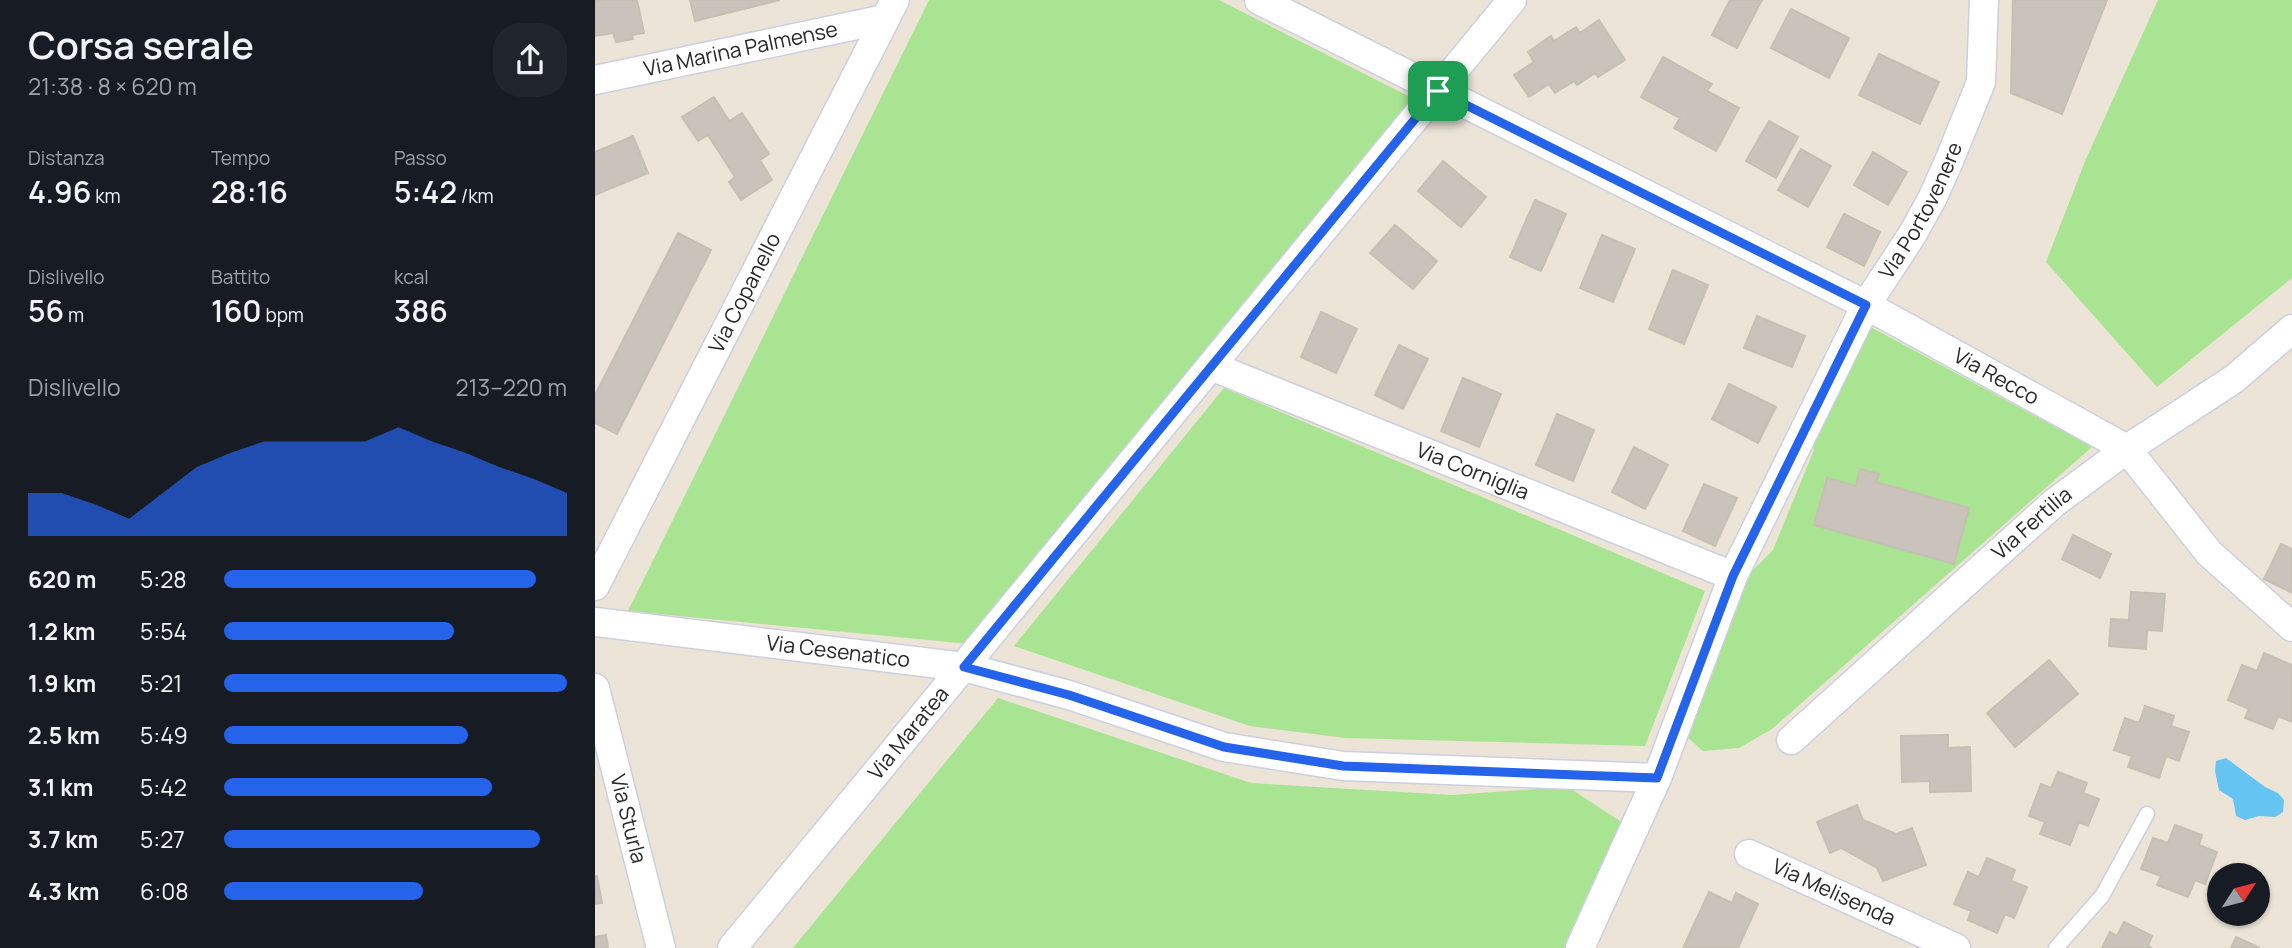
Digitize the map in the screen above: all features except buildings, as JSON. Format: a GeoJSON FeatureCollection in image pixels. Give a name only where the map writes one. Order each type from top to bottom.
{"type":"FeatureCollection","features":[{"type":"Feature","properties":{"kind":"street","name":"Via Recco"},"geometry":{"type":"LineString","coordinates":[[1259,0],[1866,305],[2127,449]]}},
{"type":"Feature","properties":{"kind":"street","name":"Via Maratea"},"geometry":{"type":"LineString","coordinates":[[732,948],[1512,0]]}},
{"type":"Feature","properties":{"kind":"street","name":"Via Portovenere"},"geometry":{"type":"LineString","coordinates":[[1580,948],[1657,778],[1733,576],[1866,305],[1933,199],[1981,82],[1984,0]]}},
{"type":"Feature","properties":{"kind":"street","name":"Via Marina Palmense"},"geometry":{"type":"LineString","coordinates":[[595,80],[890,10]]}},
{"type":"Feature","properties":{"kind":"street","name":"Via Copanello"},"geometry":{"type":"LineString","coordinates":[[595,586],[890,10]]}},
{"type":"Feature","properties":{"kind":"street","name":"Via Fertilia"},"geometry":{"type":"LineString","coordinates":[[1791,740],[2053,503],[2127,449],[2234,379],[2292,329]]}},
{"type":"Feature","properties":{"kind":"street","name":"Via Corniglia"},"geometry":{"type":"LineString","coordinates":[[1211,366],[1733,576]]}},
{"type":"Feature","properties":{"kind":"street"},"geometry":{"type":"LineString","coordinates":[[2127,449],[2209,553],[2292,627]]}},
{"type":"Feature","properties":{"kind":"street","name":"Via Cesenatico"},"geometry":{"type":"LineString","coordinates":[[595,622],[964,667],[1069,695],[1224,747],[1343,766],[1657,778]]}},
{"type":"Feature","properties":{"kind":"street","name":"Via Sturla"},"geometry":{"type":"LineString","coordinates":[[595,688],[661,948]]}},
{"type":"Feature","properties":{"kind":"street","name":"Via Melisenda"},"geometry":{"type":"LineString","coordinates":[[1749,854],[1956,948]]}},
{"type":"Feature","properties":{"kind":"lane"},"geometry":{"type":"LineString","coordinates":[[2056,948],[2102,895],[2147,814]]}},
{"type":"Feature","properties":{"kind":"green space"},"geometry":{"type":"Polygon","coordinates":[[[929,0],[1219,0],[1416,100],[980,645],[628,611],[929,0]]]}},
{"type":"Feature","properties":{"kind":"green space"},"geometry":{"type":"Polygon","coordinates":[[[2158,0],[2292,0],[2292,278],[2157,387],[2046,262],[2086,159],[2158,0]]]}},
{"type":"Feature","properties":{"kind":"green space"},"geometry":{"type":"Polygon","coordinates":[[[1869,326],[2092,447],[1772,729],[1739,748],[1703,751],[1687,737],[1685,724],[1746,577],[1773,550],[1814,450],[1812,432],[1869,326]],[[1860,470],[1856,486],[1827,478],[1814,525],[1954,564],[1876,482],[1878,474],[1860,470]]]}},
{"type":"Feature","properties":{"kind":"green space"},"geometry":{"type":"Polygon","coordinates":[[[1224,388],[1705,591],[1645,746],[1346,738],[1250,726],[1014,646],[1224,388]]]}},
{"type":"Feature","properties":{"kind":"green space"},"geometry":{"type":"Polygon","coordinates":[[[998,698],[1251,783],[1451,795],[1568,787],[1626,825],[1570,948],[793,948],[998,698]]]}},
{"type":"Feature","properties":{"kind":"water"},"geometry":{"type":"Polygon","coordinates":[[[2226,758],[2265,787],[2278,793],[2284,800],[2283,812],[2275,817],[2259,816],[2245,820],[2236,816],[2233,799],[2219,790],[2215,771],[2216,761],[2226,758]]]}},
{"type":"Feature","properties":{"kind":"route"},"geometry":{"type":"LineString","coordinates":[[1438,91],[1866,305],[1733,576],[1657,778],[1343,766],[1224,747],[1069,695],[964,667],[1211,366],[1438,91]]}}]}
